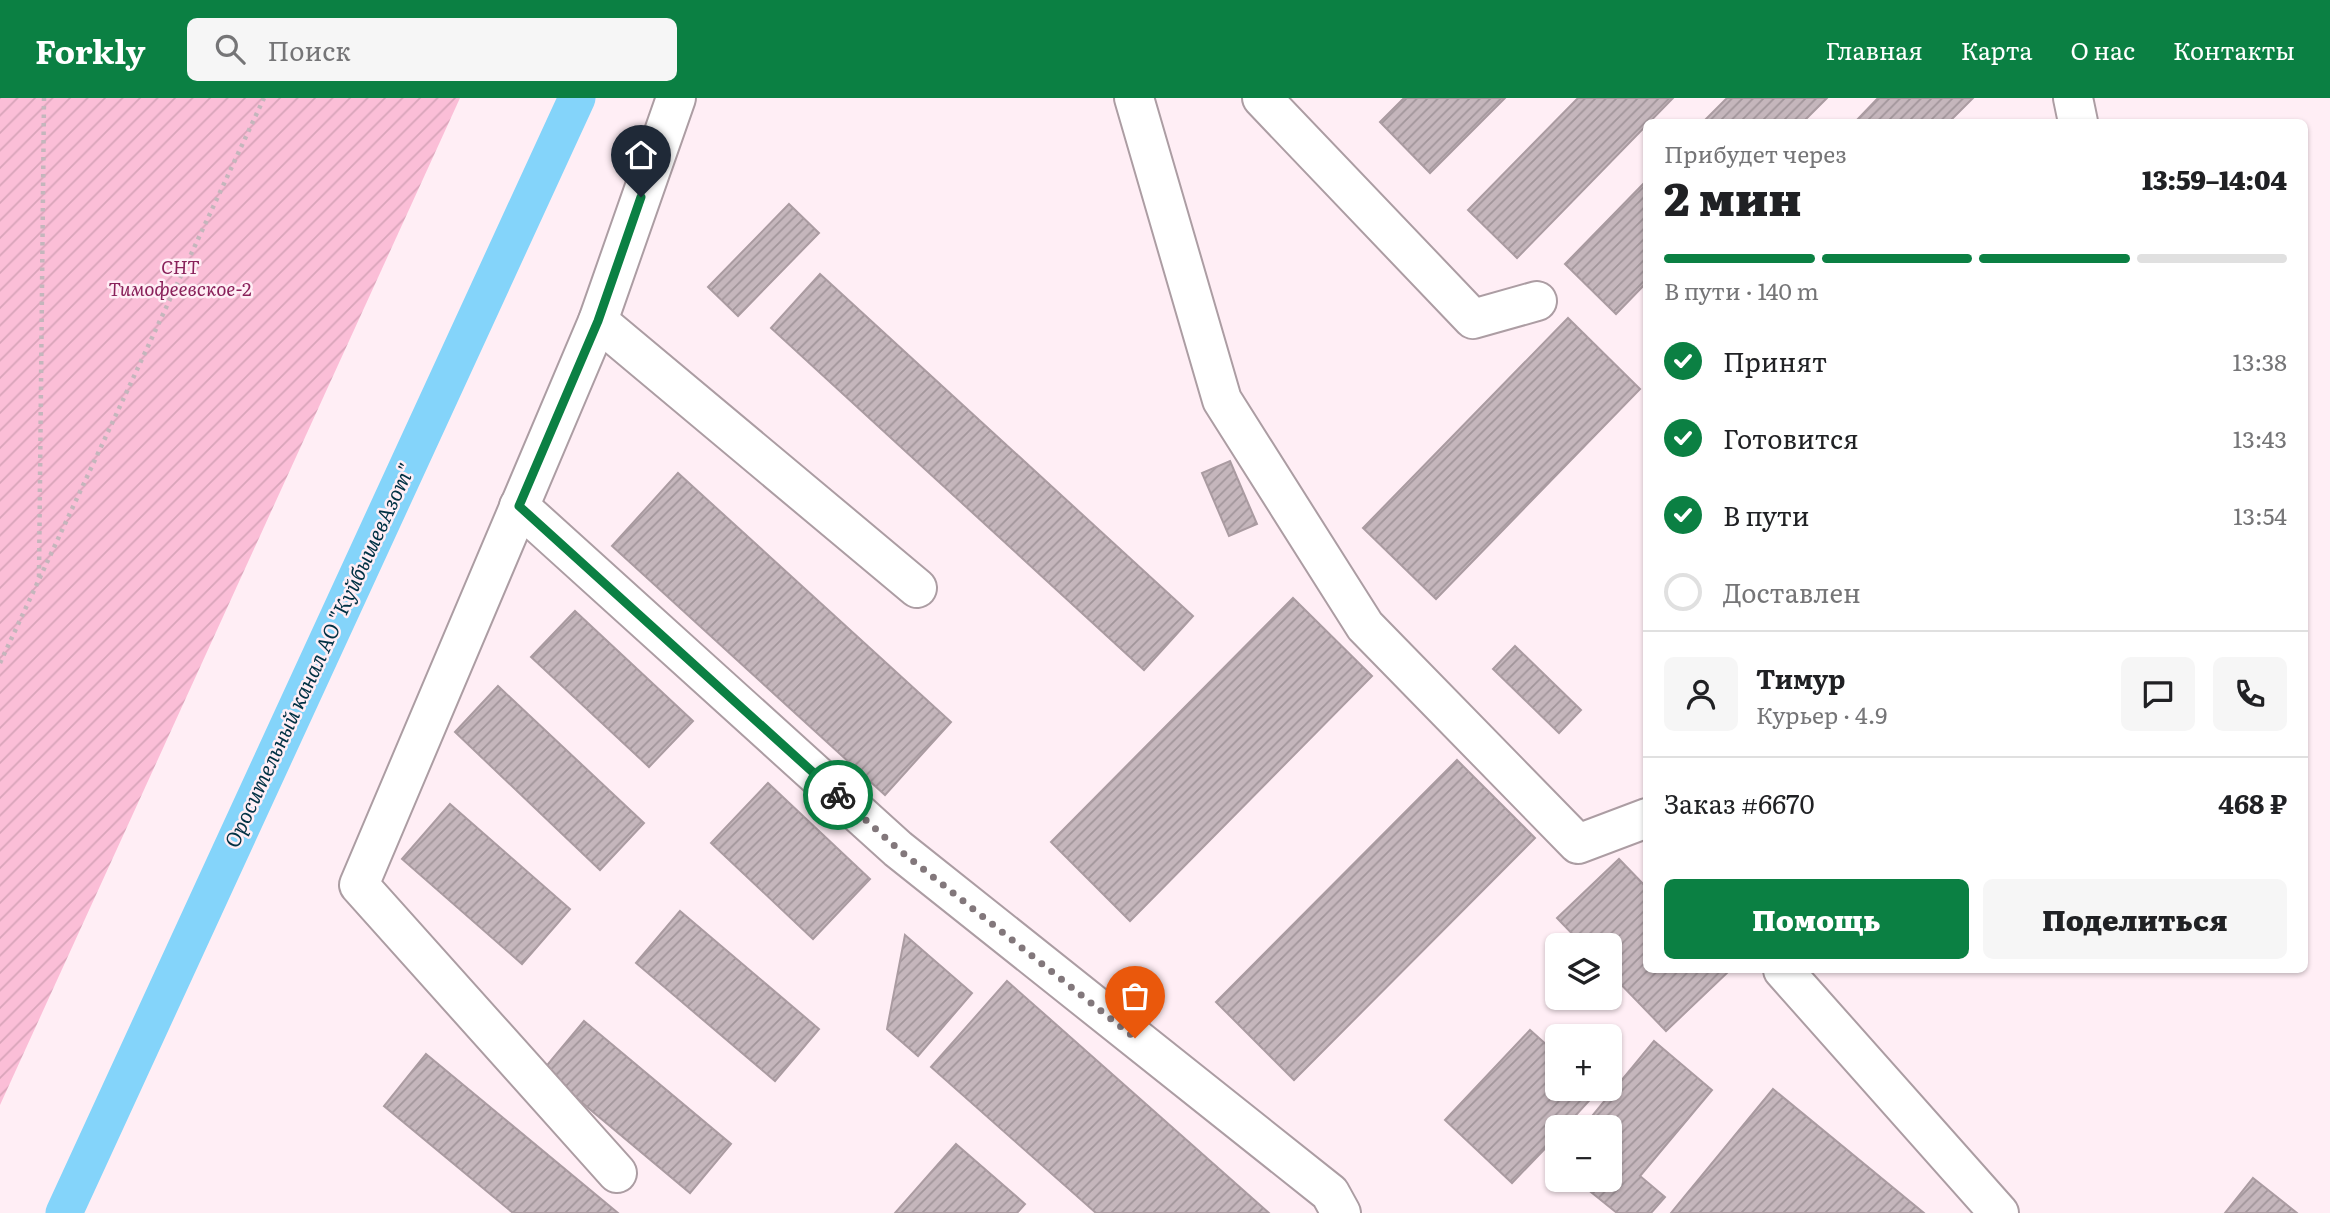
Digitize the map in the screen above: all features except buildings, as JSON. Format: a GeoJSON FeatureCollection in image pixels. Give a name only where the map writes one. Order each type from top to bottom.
{"type":"FeatureCollection","features":[{"type":"Feature","properties":{"kind":"lane"},"geometry":{"type":"LineString","coordinates":[[617,1173],[359,886],[598,321],[676,98]]}},
{"type":"Feature","properties":{"kind":"lane"},"geometry":{"type":"LineString","coordinates":[[1134,98],[1222,400],[1365,625],[1578,844],[1643,820]]}},
{"type":"Feature","properties":{"kind":"lane"},"geometry":{"type":"LineString","coordinates":[[1262,98],[1473,319],[1537,301]]}},
{"type":"Feature","properties":{"kind":"lane"},"geometry":{"type":"LineString","coordinates":[[2073,98],[2077,119]]}},
{"type":"Feature","properties":{"kind":"lane"},"geometry":{"type":"LineString","coordinates":[[598,321],[917,588]]}},
{"type":"Feature","properties":{"kind":"lane"},"geometry":{"type":"LineString","coordinates":[[519,506],[898,849],[1330,1193],[1341,1213]]}},
{"type":"Feature","properties":{"kind":"lane"},"geometry":{"type":"LineString","coordinates":[[1786,973],[1999,1213]]}},
{"type":"Feature","properties":{"kind":"path"},"geometry":{"type":"LineString","coordinates":[[39,580],[44,98]]}},
{"type":"Feature","properties":{"kind":"path"},"geometry":{"type":"LineString","coordinates":[[0,663],[264,98]]}},
{"type":"Feature","properties":{"kind":"green space","name":"СНТ Тимофеевское-2"},"geometry":{"type":"Polygon","coordinates":[[[0,98],[460,98],[0,1105],[0,98]]]}},
{"type":"Feature","properties":{"kind":"waterway","name":"Оросительный канал АО \"КуйбышевАзот\""},"geometry":{"type":"LineString","coordinates":[[64,1213],[577,98]]}},
{"type":"Feature","properties":{"kind":"way so far"},"geometry":{"type":"LineString","coordinates":[[838,795],[898,849],[1135,1038]]}},
{"type":"Feature","properties":{"kind":"route"},"geometry":{"type":"LineString","coordinates":[[641,197],[598,321],[519,506],[838,795]]}}]}
